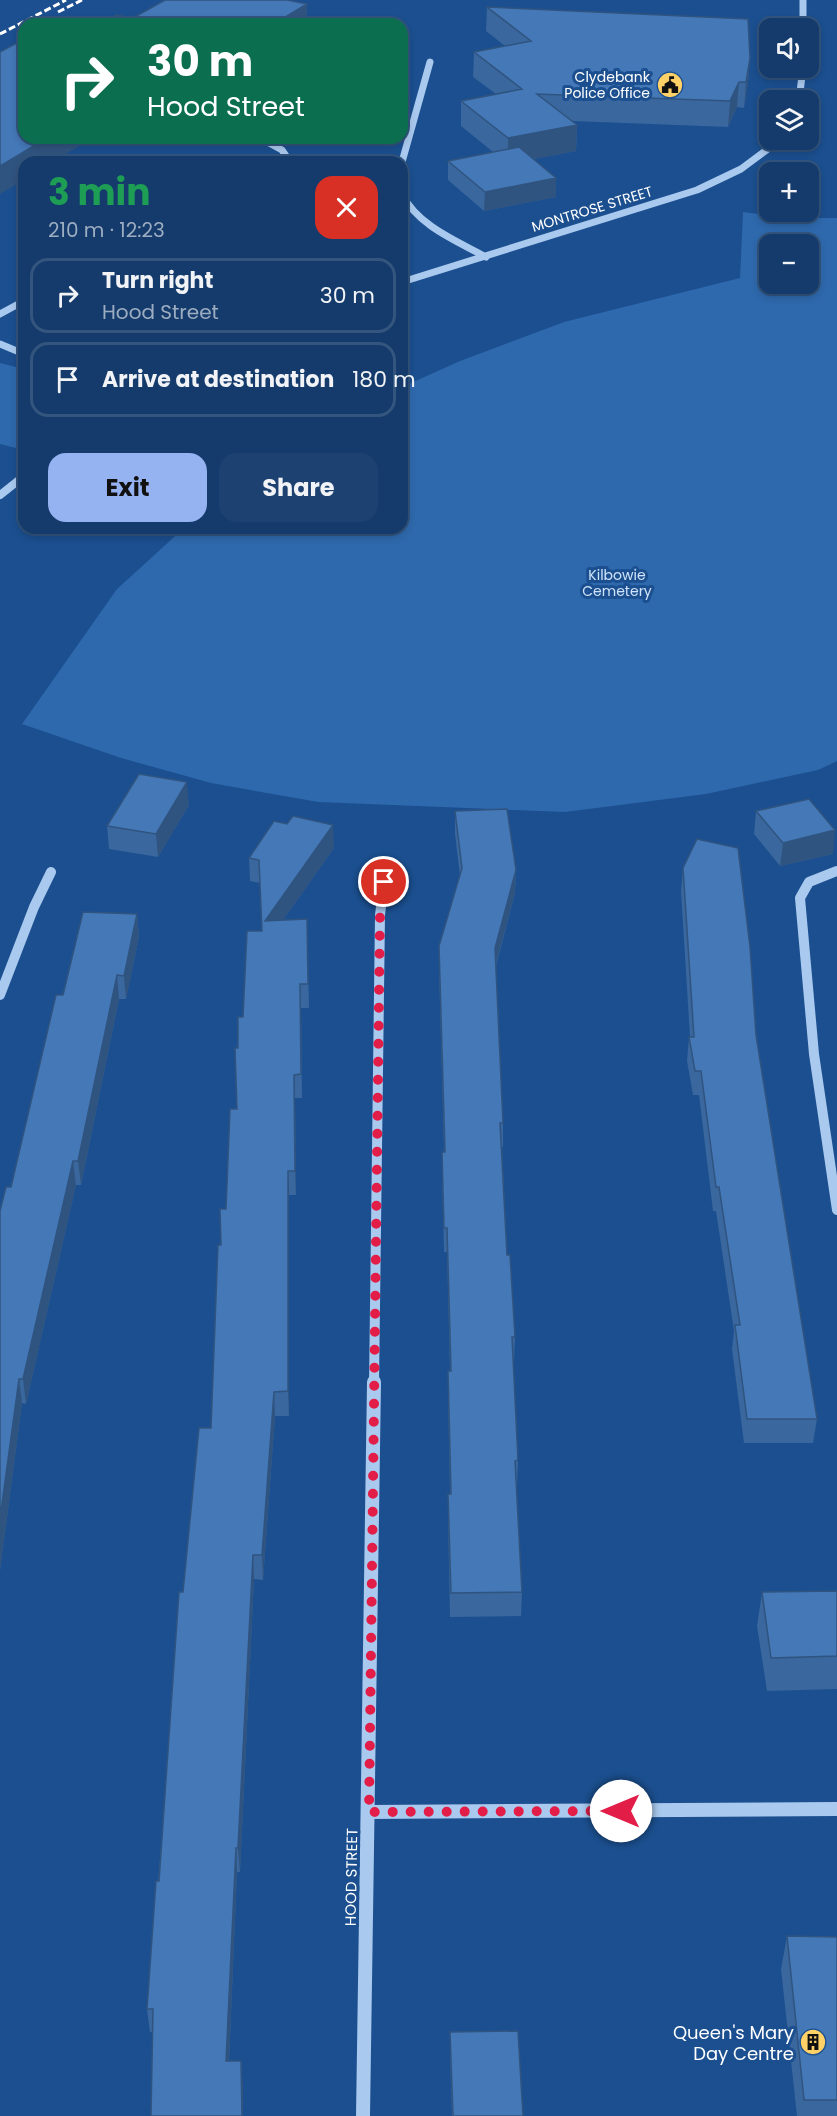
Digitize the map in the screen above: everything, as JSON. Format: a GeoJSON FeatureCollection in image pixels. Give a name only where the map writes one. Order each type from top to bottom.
{"type":"FeatureCollection","features":[{"type":"Feature","properties":{"kind":"street"},"geometry":{"type":"LineString","coordinates":[[803,0],[803,18]]}},
{"type":"Feature","properties":{"kind":"street"},"geometry":{"type":"LineString","coordinates":[[408,141],[430,62]]}},
{"type":"Feature","properties":{"kind":"street"},"geometry":{"type":"LineString","coordinates":[[271,144],[282,150],[286,156]]}},
{"type":"Feature","properties":{"kind":"street","name":"MONTROSE STREET"},"geometry":{"type":"LineString","coordinates":[[408,280],[675,197],[732,174],[769,150]]}},
{"type":"Feature","properties":{"kind":"street"},"geometry":{"type":"LineString","coordinates":[[408,206],[428,222],[486,256]]}},
{"type":"Feature","properties":{"kind":"street"},"geometry":{"type":"LineString","coordinates":[[1,313],[18,304]]}},
{"type":"Feature","properties":{"kind":"street"},"geometry":{"type":"LineString","coordinates":[[0,344],[18,352]]}},
{"type":"Feature","properties":{"kind":"street"},"geometry":{"type":"LineString","coordinates":[[0,495],[18,481]]}},
{"type":"Feature","properties":{"kind":"street"},"geometry":{"type":"LineString","coordinates":[[837,871],[808,881],[802,888],[800,898],[808,1002],[823,1133],[837,1210]]}},
{"type":"Feature","properties":{"kind":"street"},"geometry":{"type":"LineString","coordinates":[[0,995],[34,907],[51,872]]}},
{"type":"Feature","properties":{"kind":"street","name":"HOOD STREET"},"geometry":{"type":"LineString","coordinates":[[363,2116],[380,915],[384,882]]}},
{"type":"Feature","properties":{"kind":"street"},"geometry":{"type":"LineString","coordinates":[[369,1812],[837,1809]]}},
{"type":"Feature","properties":{"kind":"green space","name":"Kilbowie Cemetery"},"geometry":{"type":"Polygon","coordinates":[[[743,212],[759,214],[759,222],[819,222],[819,218],[837,218],[837,761],[818,770],[706,794],[565,812],[318,802],[211,783],[121,758],[22,724],[117,589],[177,534],[408,534],[408,384],[460,361],[564,322],[740,278],[743,212]]]}},
{"type":"Feature","properties":{"kind":"green space"},"geometry":{"type":"Polygon","coordinates":[[[0,363],[18,368],[18,448],[0,444],[0,363]]]}},
{"type":"Feature","properties":{"kind":"building"},"geometry":{"type":"Polygon","coordinates":[[[165,0],[287,0],[307,4],[284,18],[133,18],[165,0]]]}},
{"type":"Feature","properties":{"kind":"building"},"geometry":{"type":"Polygon","coordinates":[[[487,7],[748,19],[750,58],[746,82],[739,82],[730,101],[537,94],[577,125],[508,138],[461,101],[522,89],[474,52],[531,41],[487,7]]]}},
{"type":"Feature","properties":{"kind":"building"},"geometry":{"type":"Polygon","coordinates":[[[116,15],[133,18],[111,18],[116,15]]]}},
{"type":"Feature","properties":{"kind":"building"},"geometry":{"type":"Polygon","coordinates":[[[18,42],[18,144],[37,144],[0,166],[0,52],[18,42]]]}},
{"type":"Feature","properties":{"kind":"building"},"geometry":{"type":"Polygon","coordinates":[[[519,147],[556,178],[485,192],[448,161],[519,147]]]}},
{"type":"Feature","properties":{"kind":"building"},"geometry":{"type":"Polygon","coordinates":[[[139,774],[187,782],[156,834],[107,826],[139,774]]]}},
{"type":"Feature","properties":{"kind":"building"},"geometry":{"type":"Polygon","coordinates":[[[809,799],[835,830],[783,843],[756,811],[809,799]]]}},
{"type":"Feature","properties":{"kind":"building"},"geometry":{"type":"Polygon","coordinates":[[[507,809],[516,870],[495,948],[503,1123],[500,1123],[507,1255],[510,1255],[515,1337],[512,1337],[518,1460],[515,1461],[522,1592],[451,1593],[448,1371],[451,1371],[447,1228],[444,1228],[442,1152],[445,1152],[439,946],[462,868],[455,811],[507,809]]]}},
{"type":"Feature","properties":{"kind":"building"},"geometry":{"type":"Polygon","coordinates":[[[293,816],[333,825],[265,921],[307,919],[308,984],[300,984],[301,1074],[294,1075],[295,1171],[288,1171],[288,1391],[274,1392],[262,1555],[253,1555],[226,2061],[241,2061],[242,2116],[151,2116],[153,2009],[147,2009],[156,1881],[159,1881],[179,1592],[183,1592],[199,1428],[211,1428],[218,1245],[221,1245],[220,1209],[226,1209],[230,1109],[237,1109],[235,1048],[238,1048],[238,1017],[243,1017],[247,931],[262,931],[259,860],[249,858],[274,821],[287,824],[293,816]]]}},
{"type":"Feature","properties":{"kind":"building"},"geometry":{"type":"Polygon","coordinates":[[[697,839],[738,848],[750,947],[756,1035],[817,1419],[747,1419],[735,1325],[740,1325],[719,1187],[716,1187],[701,1071],[695,1071],[689,1037],[694,1037],[683,868],[697,839]]]}},
{"type":"Feature","properties":{"kind":"building"},"geometry":{"type":"Polygon","coordinates":[[[83,912],[137,914],[124,976],[117,975],[78,1161],[73,1161],[23,1379],[19,1379],[0,1518],[0,1211],[6,1187],[11,1187],[56,995],[63,995],[83,912]]]}},
{"type":"Feature","properties":{"kind":"building"},"geometry":{"type":"Polygon","coordinates":[[[837,1591],[837,1656],[771,1658],[762,1592],[837,1591]]]}},
{"type":"Feature","properties":{"kind":"building","name":"Queen's Mary Day Centre"},"geometry":{"type":"Polygon","coordinates":[[[787,1936],[837,1937],[837,2100],[804,2100],[787,1936]]]}},
{"type":"Feature","properties":{"kind":"building"},"geometry":{"type":"Polygon","coordinates":[[[518,2031],[523,2116],[453,2116],[450,2032],[518,2031]]]}},
{"type":"Feature","properties":{"kind":"railway"},"geometry":{"type":"LineString","coordinates":[[31,18],[66,0]]}},
{"type":"Feature","properties":{"kind":"railway"},"geometry":{"type":"LineString","coordinates":[[58,12],[82,0]]}},
{"type":"Feature","properties":{"kind":"railway"},"geometry":{"type":"LineString","coordinates":[[0,34],[18,25]]}},
{"type":"Feature","properties":{"kind":"place","name":"Clydebank Police Office"},"geometry":{"type":"Point","coordinates":[670,85]}},
{"type":"Feature","properties":{"kind":"place","name":"Queen's Mary Day Centre"},"geometry":{"type":"Point","coordinates":[813,2042]}},
{"type":"Feature","properties":{"kind":"route"},"geometry":{"type":"LineString","coordinates":[[384,882],[380,915],[369,1812],[621,1811]]}}]}
